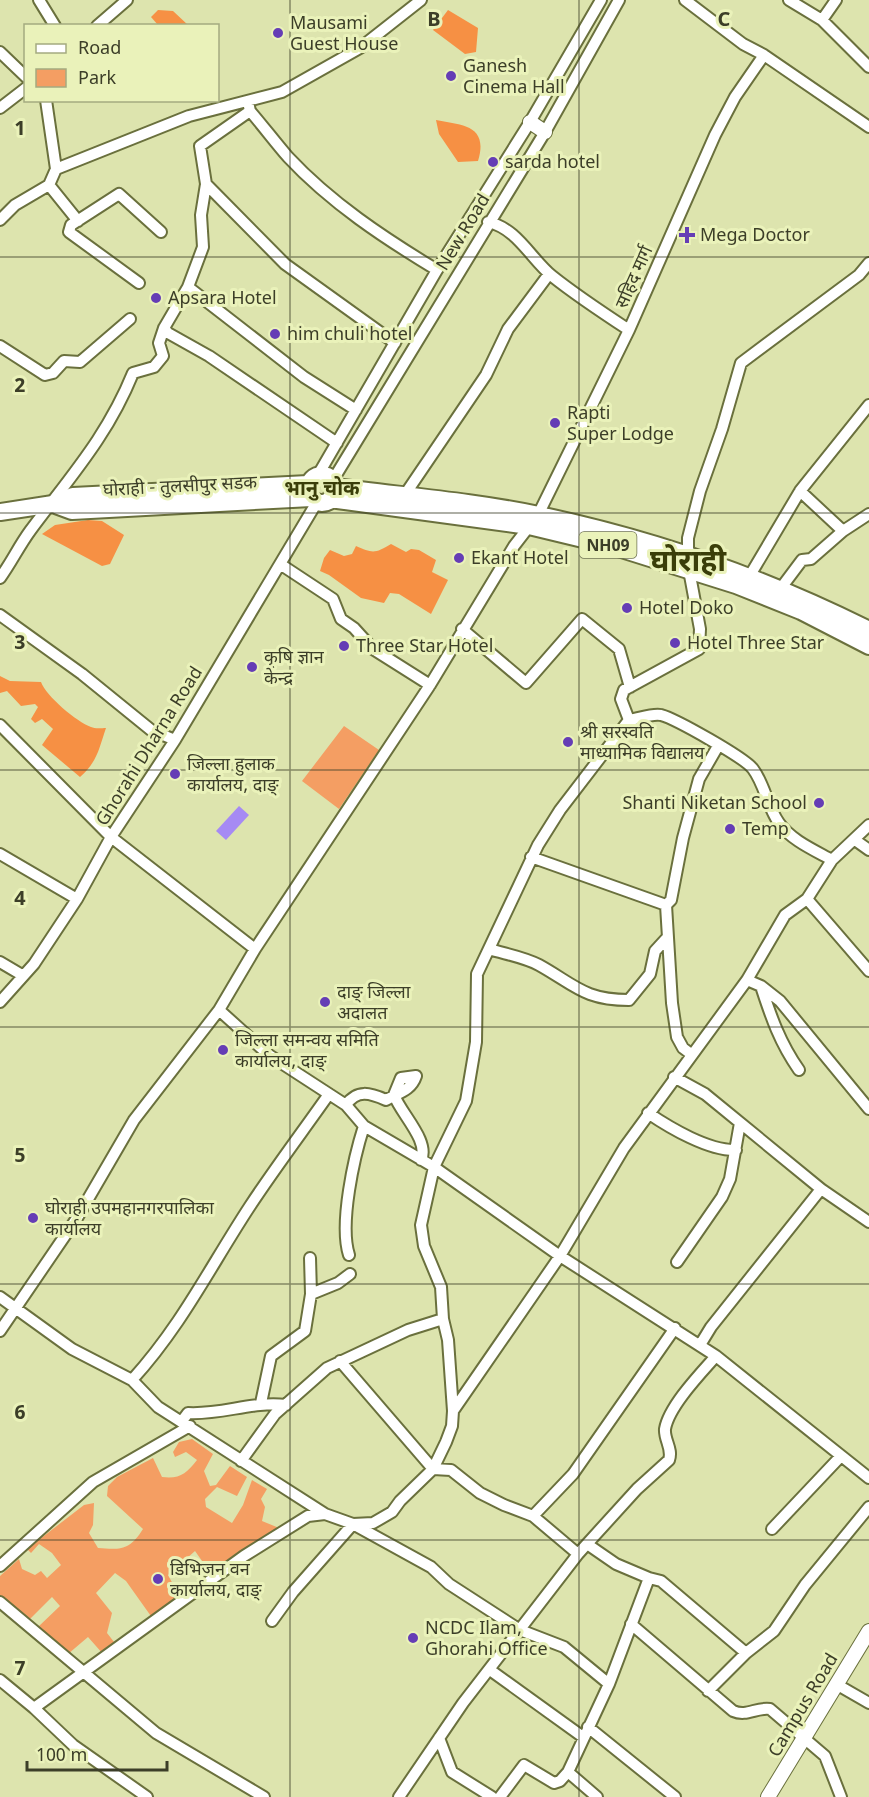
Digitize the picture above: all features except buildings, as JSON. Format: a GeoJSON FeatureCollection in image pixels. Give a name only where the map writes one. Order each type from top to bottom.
{"type":"FeatureCollection","features":[{"type":"Feature","properties":{"kind":"main road","name":"NH09"},"geometry":{"type":"LineString","coordinates":[[322,489],[404,496],[533,520],[749,577],[781,588],[869,630]]}},
{"type":"Feature","properties":{"kind":"main road","name":"NH09"},"geometry":{"type":"LineString","coordinates":[[322,489],[533,520]]}},
{"type":"Feature","properties":{"kind":"main road","name":"घोराही - तुलसीपुर सडक"},"geometry":{"type":"LineString","coordinates":[[0,512],[53,504],[73,496],[322,489]]}},
{"type":"Feature","properties":{"kind":"main road","name":"NH09"},"geometry":{"type":"LineString","coordinates":[[688,562],[801,611],[869,646]]}},
{"type":"Feature","properties":{"kind":"street"},"geometry":{"type":"LineString","coordinates":[[39,0],[54,24]]}},
{"type":"Feature","properties":{"kind":"street"},"geometry":{"type":"LineString","coordinates":[[99,24],[127,0]]}},
{"type":"Feature","properties":{"kind":"street"},"geometry":{"type":"LineString","coordinates":[[56,170],[189,116],[249,106],[282,92],[360,48],[421,0]]}},
{"type":"Feature","properties":{"kind":"street","name":"New Road"},"geometry":{"type":"LineString","coordinates":[[322,489],[337,443],[437,270],[530,122],[601,0]]}},
{"type":"Feature","properties":{"kind":"street","name":"New Road"},"geometry":{"type":"LineString","coordinates":[[322,489],[545,132],[619,0]]}},
{"type":"Feature","properties":{"kind":"street"},"geometry":{"type":"LineString","coordinates":[[789,0],[822,20],[869,67]]}},
{"type":"Feature","properties":{"kind":"street"},"geometry":{"type":"LineString","coordinates":[[822,20],[836,0]]}},
{"type":"Feature","properties":{"kind":"street"},"geometry":{"type":"LineString","coordinates":[[689,1],[743,44],[764,55],[869,127]]}},
{"type":"Feature","properties":{"kind":"street"},"geometry":{"type":"LineString","coordinates":[[0,52],[24,76]]}},
{"type":"Feature","properties":{"kind":"street","name":"सहिद मार्ग"},"geometry":{"type":"LineString","coordinates":[[0,1331],[77,1218],[134,1120],[219,1010],[255,949],[430,685],[462,629],[533,520],[629,330],[715,135],[735,97],[764,55]]}},
{"type":"Feature","properties":{"kind":"street"},"geometry":{"type":"LineString","coordinates":[[0,108],[24,90]]}},
{"type":"Feature","properties":{"kind":"street"},"geometry":{"type":"LineString","coordinates":[[0,220],[15,205],[49,185],[56,170],[46,102]]}},
{"type":"Feature","properties":{"kind":"street"},"geometry":{"type":"LineString","coordinates":[[0,578],[30,532],[102,438],[120,406],[134,373],[154,367],[163,356],[159,343],[164,328],[188,287],[202,247],[201,215],[206,184],[200,146],[249,106]]}},
{"type":"Feature","properties":{"kind":"street"},"geometry":{"type":"LineString","coordinates":[[249,106],[289,158],[333,199],[370,228],[437,270]]}},
{"type":"Feature","properties":{"kind":"street"},"geometry":{"type":"LineString","coordinates":[[530,122],[545,132]]}},
{"type":"Feature","properties":{"kind":"street"},"geometry":{"type":"LineString","coordinates":[[206,184],[285,264],[395,343]]}},
{"type":"Feature","properties":{"kind":"street"},"geometry":{"type":"LineString","coordinates":[[49,185],[78,221]]}},
{"type":"Feature","properties":{"kind":"street"},"geometry":{"type":"LineString","coordinates":[[139,283],[69,232],[71,225],[118,194],[161,232]]}},
{"type":"Feature","properties":{"kind":"street"},"geometry":{"type":"LineString","coordinates":[[488,222],[519,240],[549,274],[629,330]]}},
{"type":"Feature","properties":{"kind":"street"},"geometry":{"type":"LineString","coordinates":[[629,720],[621,699],[624,690],[699,649],[700,629],[688,562],[688,538],[700,491],[723,429],[741,363],[859,275],[869,263]]}},
{"type":"Feature","properties":{"kind":"street"},"geometry":{"type":"LineString","coordinates":[[404,496],[486,375],[508,329],[549,274]]}},
{"type":"Feature","properties":{"kind":"street"},"geometry":{"type":"LineString","coordinates":[[188,287],[304,376],[356,410]]}},
{"type":"Feature","properties":{"kind":"street"},"geometry":{"type":"LineString","coordinates":[[0,346],[45,375],[53,373],[64,361],[80,362],[130,319]]}},
{"type":"Feature","properties":{"kind":"street"},"geometry":{"type":"LineString","coordinates":[[164,328],[168,333],[209,356],[337,443]]}},
{"type":"Feature","properties":{"kind":"street"},"geometry":{"type":"LineString","coordinates":[[749,577],[800,491],[869,405]]}},
{"type":"Feature","properties":{"kind":"street","name":"Ghorahi Dharna Road"},"geometry":{"type":"LineString","coordinates":[[0,1002],[34,964],[77,899],[111,837],[175,740],[322,489]]}},
{"type":"Feature","properties":{"kind":"street"},"geometry":{"type":"LineString","coordinates":[[800,491],[843,531]]}},
{"type":"Feature","properties":{"kind":"street"},"geometry":{"type":"LineString","coordinates":[[781,588],[802,560],[811,559],[843,531],[869,514]]}},
{"type":"Feature","properties":{"kind":"street"},"geometry":{"type":"LineString","coordinates":[[280,564],[333,599],[341,619],[354,628],[373,649],[430,685]]}},
{"type":"Feature","properties":{"kind":"street"},"geometry":{"type":"LineString","coordinates":[[0,615],[82,674],[151,730],[175,740]]}},
{"type":"Feature","properties":{"kind":"street"},"geometry":{"type":"LineString","coordinates":[[462,629],[526,683],[582,619],[619,649],[630,687]]}},
{"type":"Feature","properties":{"kind":"street"},"geometry":{"type":"LineString","coordinates":[[272,1621],[293,1592],[353,1524],[373,1523],[392,1512],[400,1501],[433,1469],[452,1426],[448,1340],[443,1319],[441,1287],[424,1246],[421,1225],[434,1167],[466,1101],[476,1042],[477,974],[531,857],[560,810],[629,720],[660,715],[740,756],[752,766],[761,780],[768,804],[780,824],[801,842],[832,860]]}},
{"type":"Feature","properties":{"kind":"street"},"geometry":{"type":"LineString","coordinates":[[0,725],[111,837],[255,949]]}},
{"type":"Feature","properties":{"kind":"street"},"geometry":{"type":"LineString","coordinates":[[691,1054],[683,1048],[677,1037],[666,939],[666,905],[671,900],[683,838],[699,779],[718,746]]}},
{"type":"Feature","properties":{"kind":"street"},"geometry":{"type":"LineString","coordinates":[[453,1411],[560,1256],[624,1148],[747,980],[784,915],[807,899],[832,860],[869,825]]}},
{"type":"Feature","properties":{"kind":"street"},"geometry":{"type":"LineString","coordinates":[[855,840],[869,850]]}},
{"type":"Feature","properties":{"kind":"street"},"geometry":{"type":"LineString","coordinates":[[0,854],[77,899]]}},
{"type":"Feature","properties":{"kind":"street"},"geometry":{"type":"LineString","coordinates":[[531,857],[666,905]]}},
{"type":"Feature","properties":{"kind":"street"},"geometry":{"type":"LineString","coordinates":[[807,899],[869,971]]}},
{"type":"Feature","properties":{"kind":"street"},"geometry":{"type":"LineString","coordinates":[[489,949],[537,964],[576,989],[603,1000],[629,1000],[650,974],[655,951],[666,939]]}},
{"type":"Feature","properties":{"kind":"street"},"geometry":{"type":"LineString","coordinates":[[0,962],[22,975]]}},
{"type":"Feature","properties":{"kind":"street"},"geometry":{"type":"LineString","coordinates":[[747,980],[761,986],[780,1001],[869,1109]]}},
{"type":"Feature","properties":{"kind":"street"},"geometry":{"type":"LineString","coordinates":[[761,986],[776,1033],[783,1048],[799,1070]]}},
{"type":"Feature","properties":{"kind":"street"},"geometry":{"type":"LineString","coordinates":[[219,1010],[269,1055],[346,1105],[364,1126],[434,1167],[560,1256],[716,1356],[869,1478]]}},
{"type":"Feature","properties":{"kind":"street"},"geometry":{"type":"LineString","coordinates":[[674,1077],[705,1094],[821,1189],[869,1222]]}},
{"type":"Feature","properties":{"kind":"street"},"geometry":{"type":"LineString","coordinates":[[346,1105],[352,1096],[361,1093],[386,1100],[394,1095],[400,1110],[422,1141],[421,1160]]}},
{"type":"Feature","properties":{"kind":"street"},"geometry":{"type":"LineString","coordinates":[[132,1380],[162,1347],[188,1310],[250,1207],[329,1094]]}},
{"type":"Feature","properties":{"kind":"street"},"geometry":{"type":"LineString","coordinates":[[648,1113],[672,1129],[726,1150],[736,1150]]}},
{"type":"Feature","properties":{"kind":"street"},"geometry":{"type":"LineString","coordinates":[[677,1262],[722,1197],[730,1179],[740,1123]]}},
{"type":"Feature","properties":{"kind":"street"},"geometry":{"type":"LineString","coordinates":[[349,1255],[345,1218],[356,1151],[364,1126]]}},
{"type":"Feature","properties":{"kind":"street"},"geometry":{"type":"LineString","coordinates":[[700,1345],[711,1327],[821,1189]]}},
{"type":"Feature","properties":{"kind":"street"},"geometry":{"type":"LineString","coordinates":[[261,1403],[271,1356],[305,1331],[311,1294],[310,1258]]}},
{"type":"Feature","properties":{"kind":"street"},"geometry":{"type":"LineString","coordinates":[[311,1294],[338,1283],[350,1274]]}},
{"type":"Feature","properties":{"kind":"street"},"geometry":{"type":"LineString","coordinates":[[0,1296],[72,1349],[132,1380],[158,1407],[241,1461],[325,1514],[353,1524],[431,1567],[449,1584],[520,1630],[564,1647],[609,1684]]}},
{"type":"Feature","properties":{"kind":"street"},"geometry":{"type":"LineString","coordinates":[[241,1461],[275,1414],[327,1368],[408,1330],[443,1319]]}},
{"type":"Feature","properties":{"kind":"street"},"geometry":{"type":"LineString","coordinates":[[533,1516],[573,1474],[675,1328]]}},
{"type":"Feature","properties":{"kind":"street"},"geometry":{"type":"LineString","coordinates":[[402,1796],[439,1738],[547,1590],[642,1484],[669,1460],[671,1455],[666,1427],[670,1414],[716,1356]]}},
{"type":"Feature","properties":{"kind":"street"},"geometry":{"type":"LineString","coordinates":[[340,1361],[433,1469],[451,1470],[480,1493],[533,1516],[578,1554]]}},
{"type":"Feature","properties":{"kind":"street"},"geometry":{"type":"LineString","coordinates":[[0,1566],[93,1482],[186,1424],[188,1413],[209,1414],[261,1403],[286,1405]]}},
{"type":"Feature","properties":{"kind":"street"},"geometry":{"type":"LineString","coordinates":[[772,1529],[841,1456]]}},
{"type":"Feature","properties":{"kind":"street"},"geometry":{"type":"LineString","coordinates":[[708,1691],[746,1653],[774,1631],[805,1585],[869,1507]]}},
{"type":"Feature","properties":{"kind":"street"},"geometry":{"type":"LineString","coordinates":[[34,1708],[244,1556],[308,1516],[325,1514]]}},
{"type":"Feature","properties":{"kind":"street"},"geometry":{"type":"LineString","coordinates":[[587,1544],[616,1564],[661,1581],[746,1653]]}},
{"type":"Feature","properties":{"kind":"street"},"geometry":{"type":"LineString","coordinates":[[500,1797],[524,1765],[554,1783],[560,1781],[568,1772],[609,1684],[649,1578]]}},
{"type":"Feature","properties":{"kind":"street"},"geometry":{"type":"LineString","coordinates":[[0,1602],[156,1733],[264,1797]]}},
{"type":"Feature","properties":{"kind":"street"},"geometry":{"type":"LineString","coordinates":[[631,1624],[708,1691],[739,1713],[760,1708],[770,1709],[825,1756],[841,1797]]}},
{"type":"Feature","properties":{"kind":"street","name":"Campus Road"},"geometry":{"type":"LineString","coordinates":[[768,1797],[869,1631]]}},
{"type":"Feature","properties":{"kind":"street"},"geometry":{"type":"LineString","coordinates":[[490,1670],[586,1732],[675,1797]]}},
{"type":"Feature","properties":{"kind":"street"},"geometry":{"type":"LineString","coordinates":[[0,1680],[73,1744],[147,1797]]}},
{"type":"Feature","properties":{"kind":"street"},"geometry":{"type":"LineString","coordinates":[[836,1684],[869,1703]]}},
{"type":"Feature","properties":{"kind":"street"},"geometry":{"type":"LineString","coordinates":[[439,1738],[452,1772],[492,1797]]}},
{"type":"Feature","properties":{"kind":"street"},"geometry":{"type":"LineString","coordinates":[[568,1772],[597,1797]]}},
{"type":"Feature","properties":{"kind":"green space"},"geometry":{"type":"Polygon","coordinates":[[[344,726],[379,750],[339,809],[302,781],[344,726]]]}},
{"type":"Feature","properties":{"kind":"green space"},"geometry":{"type":"Polygon","coordinates":[[[192,1439],[213,1454],[204,1471],[210,1486],[216,1485],[230,1466],[247,1477],[237,1496],[217,1487],[205,1499],[206,1507],[232,1523],[243,1505],[252,1480],[267,1489],[261,1499],[265,1507],[262,1521],[284,1530],[214,1578],[195,1551],[168,1575],[181,1599],[153,1619],[126,1581],[115,1573],[96,1593],[112,1613],[107,1633],[118,1647],[103,1654],[88,1637],[68,1654],[38,1627],[60,1606],[52,1597],[30,1619],[0,1597],[0,1576],[19,1559],[22,1569],[35,1575],[41,1571],[47,1578],[61,1565],[52,1553],[39,1544],[31,1553],[27,1549],[84,1505],[94,1503],[93,1525],[89,1533],[98,1548],[119,1548],[134,1541],[143,1529],[107,1496],[108,1486],[117,1477],[153,1458],[162,1477],[182,1474],[197,1460],[186,1452],[175,1457],[173,1452],[179,1442],[192,1439]]]}},
{"type":"Feature","properties":{"kind":"shaded area"},"geometry":{"type":"Polygon","coordinates":[[[158,10],[173,11],[187,24],[157,24],[151,17],[158,10]]]}},
{"type":"Feature","properties":{"kind":"shaded area"},"geometry":{"type":"Polygon","coordinates":[[[448,10],[478,28],[476,52],[465,54],[433,30],[448,10]]]}},
{"type":"Feature","properties":{"kind":"shaded area"},"geometry":{"type":"Polygon","coordinates":[[[436,120],[455,123],[471,129],[480,140],[478,161],[458,162],[439,134],[436,120]]]}},
{"type":"Feature","properties":{"kind":"shaded area"},"geometry":{"type":"Polygon","coordinates":[[[88,520],[102,521],[124,535],[110,564],[102,566],[42,534],[55,525],[88,520]]]}},
{"type":"Feature","properties":{"kind":"shaded area"},"geometry":{"type":"Polygon","coordinates":[[[391,544],[406,552],[411,549],[419,550],[436,560],[432,572],[448,580],[431,614],[399,594],[390,593],[384,603],[361,598],[320,571],[324,558],[330,550],[344,556],[352,554],[356,546],[374,551],[391,544]]]}},
{"type":"Feature","properties":{"kind":"shaded area"},"geometry":{"type":"Polygon","coordinates":[[[0,676],[10,681],[41,682],[55,701],[78,720],[93,728],[106,728],[94,760],[80,777],[42,745],[53,729],[42,719],[35,723],[31,719],[38,707],[35,704],[21,706],[7,691],[0,693],[0,676]]]}},
{"type":"Feature","properties":{"kind":"shaded area"},"geometry":{"type":"Polygon","coordinates":[[[239,806],[249,815],[226,840],[216,831],[239,806]]]}},
{"type":"Feature","properties":{"kind":"place","name":"Mausami Guest House"},"geometry":{"type":"Point","coordinates":[278,33]}},
{"type":"Feature","properties":{"kind":"place","name":"Ganesh Cinema Hall"},"geometry":{"type":"Point","coordinates":[451,76]}},
{"type":"Feature","properties":{"kind":"place","name":"sarda hotel"},"geometry":{"type":"Point","coordinates":[493,162]}},
{"type":"Feature","properties":{"kind":"place","name":"Mega Doctor"},"geometry":{"type":"Point","coordinates":[687,235]}},
{"type":"Feature","properties":{"kind":"place","name":"Apsara Hotel"},"geometry":{"type":"Point","coordinates":[156,298]}},
{"type":"Feature","properties":{"kind":"place","name":"him chuli hotel"},"geometry":{"type":"Point","coordinates":[275,334]}},
{"type":"Feature","properties":{"kind":"place","name":"Rapti Super Lodge"},"geometry":{"type":"Point","coordinates":[555,423]}},
{"type":"Feature","properties":{"kind":"place","name":"Ekant Hotel"},"geometry":{"type":"Point","coordinates":[459,558]}},
{"type":"Feature","properties":{"kind":"place","name":"Hotel Doko"},"geometry":{"type":"Point","coordinates":[627,608]}},
{"type":"Feature","properties":{"kind":"place","name":"Hotel Three Star"},"geometry":{"type":"Point","coordinates":[675,643]}},
{"type":"Feature","properties":{"kind":"place","name":"Three Star Hotel"},"geometry":{"type":"Point","coordinates":[344,646]}},
{"type":"Feature","properties":{"kind":"place","name":"कृषि ज्ञान केन्द्र"},"geometry":{"type":"Point","coordinates":[252,667]}},
{"type":"Feature","properties":{"kind":"place","name":"श्री सरस्वति माध्यामिक विद्यालय"},"geometry":{"type":"Point","coordinates":[568,742]}},
{"type":"Feature","properties":{"kind":"place","name":"जिल्ला हुलाक कार्यालय, दाङ्"},"geometry":{"type":"Point","coordinates":[175,774]}},
{"type":"Feature","properties":{"kind":"place","name":"Shanti Niketan School"},"geometry":{"type":"Point","coordinates":[819,803]}},
{"type":"Feature","properties":{"kind":"place","name":"Temp"},"geometry":{"type":"Point","coordinates":[730,829]}},
{"type":"Feature","properties":{"kind":"place","name":"दाङ् जिल्ला अदालत"},"geometry":{"type":"Point","coordinates":[325,1002]}},
{"type":"Feature","properties":{"kind":"place","name":"जिल्ला समन्वय समिति कार्यालय, दाङ्"},"geometry":{"type":"Point","coordinates":[223,1050]}},
{"type":"Feature","properties":{"kind":"place","name":"घोराही उपमहानगरपालिका कार्यालय"},"geometry":{"type":"Point","coordinates":[33,1218]}},
{"type":"Feature","properties":{"kind":"place","name":"डिभिजन वन कार्यालय, दाङ्"},"geometry":{"type":"Point","coordinates":[158,1579]}},
{"type":"Feature","properties":{"kind":"place","name":"NCDC Ilam, Ghorahi Office"},"geometry":{"type":"Point","coordinates":[413,1638]}},
{"type":"Feature","properties":{"kind":"district","name":"भानु चोक"},"geometry":{"type":"Point","coordinates":[322,488]}},
{"type":"Feature","properties":{"kind":"district","name":"घोराही"},"geometry":{"type":"Point","coordinates":[688,561]}}]}
